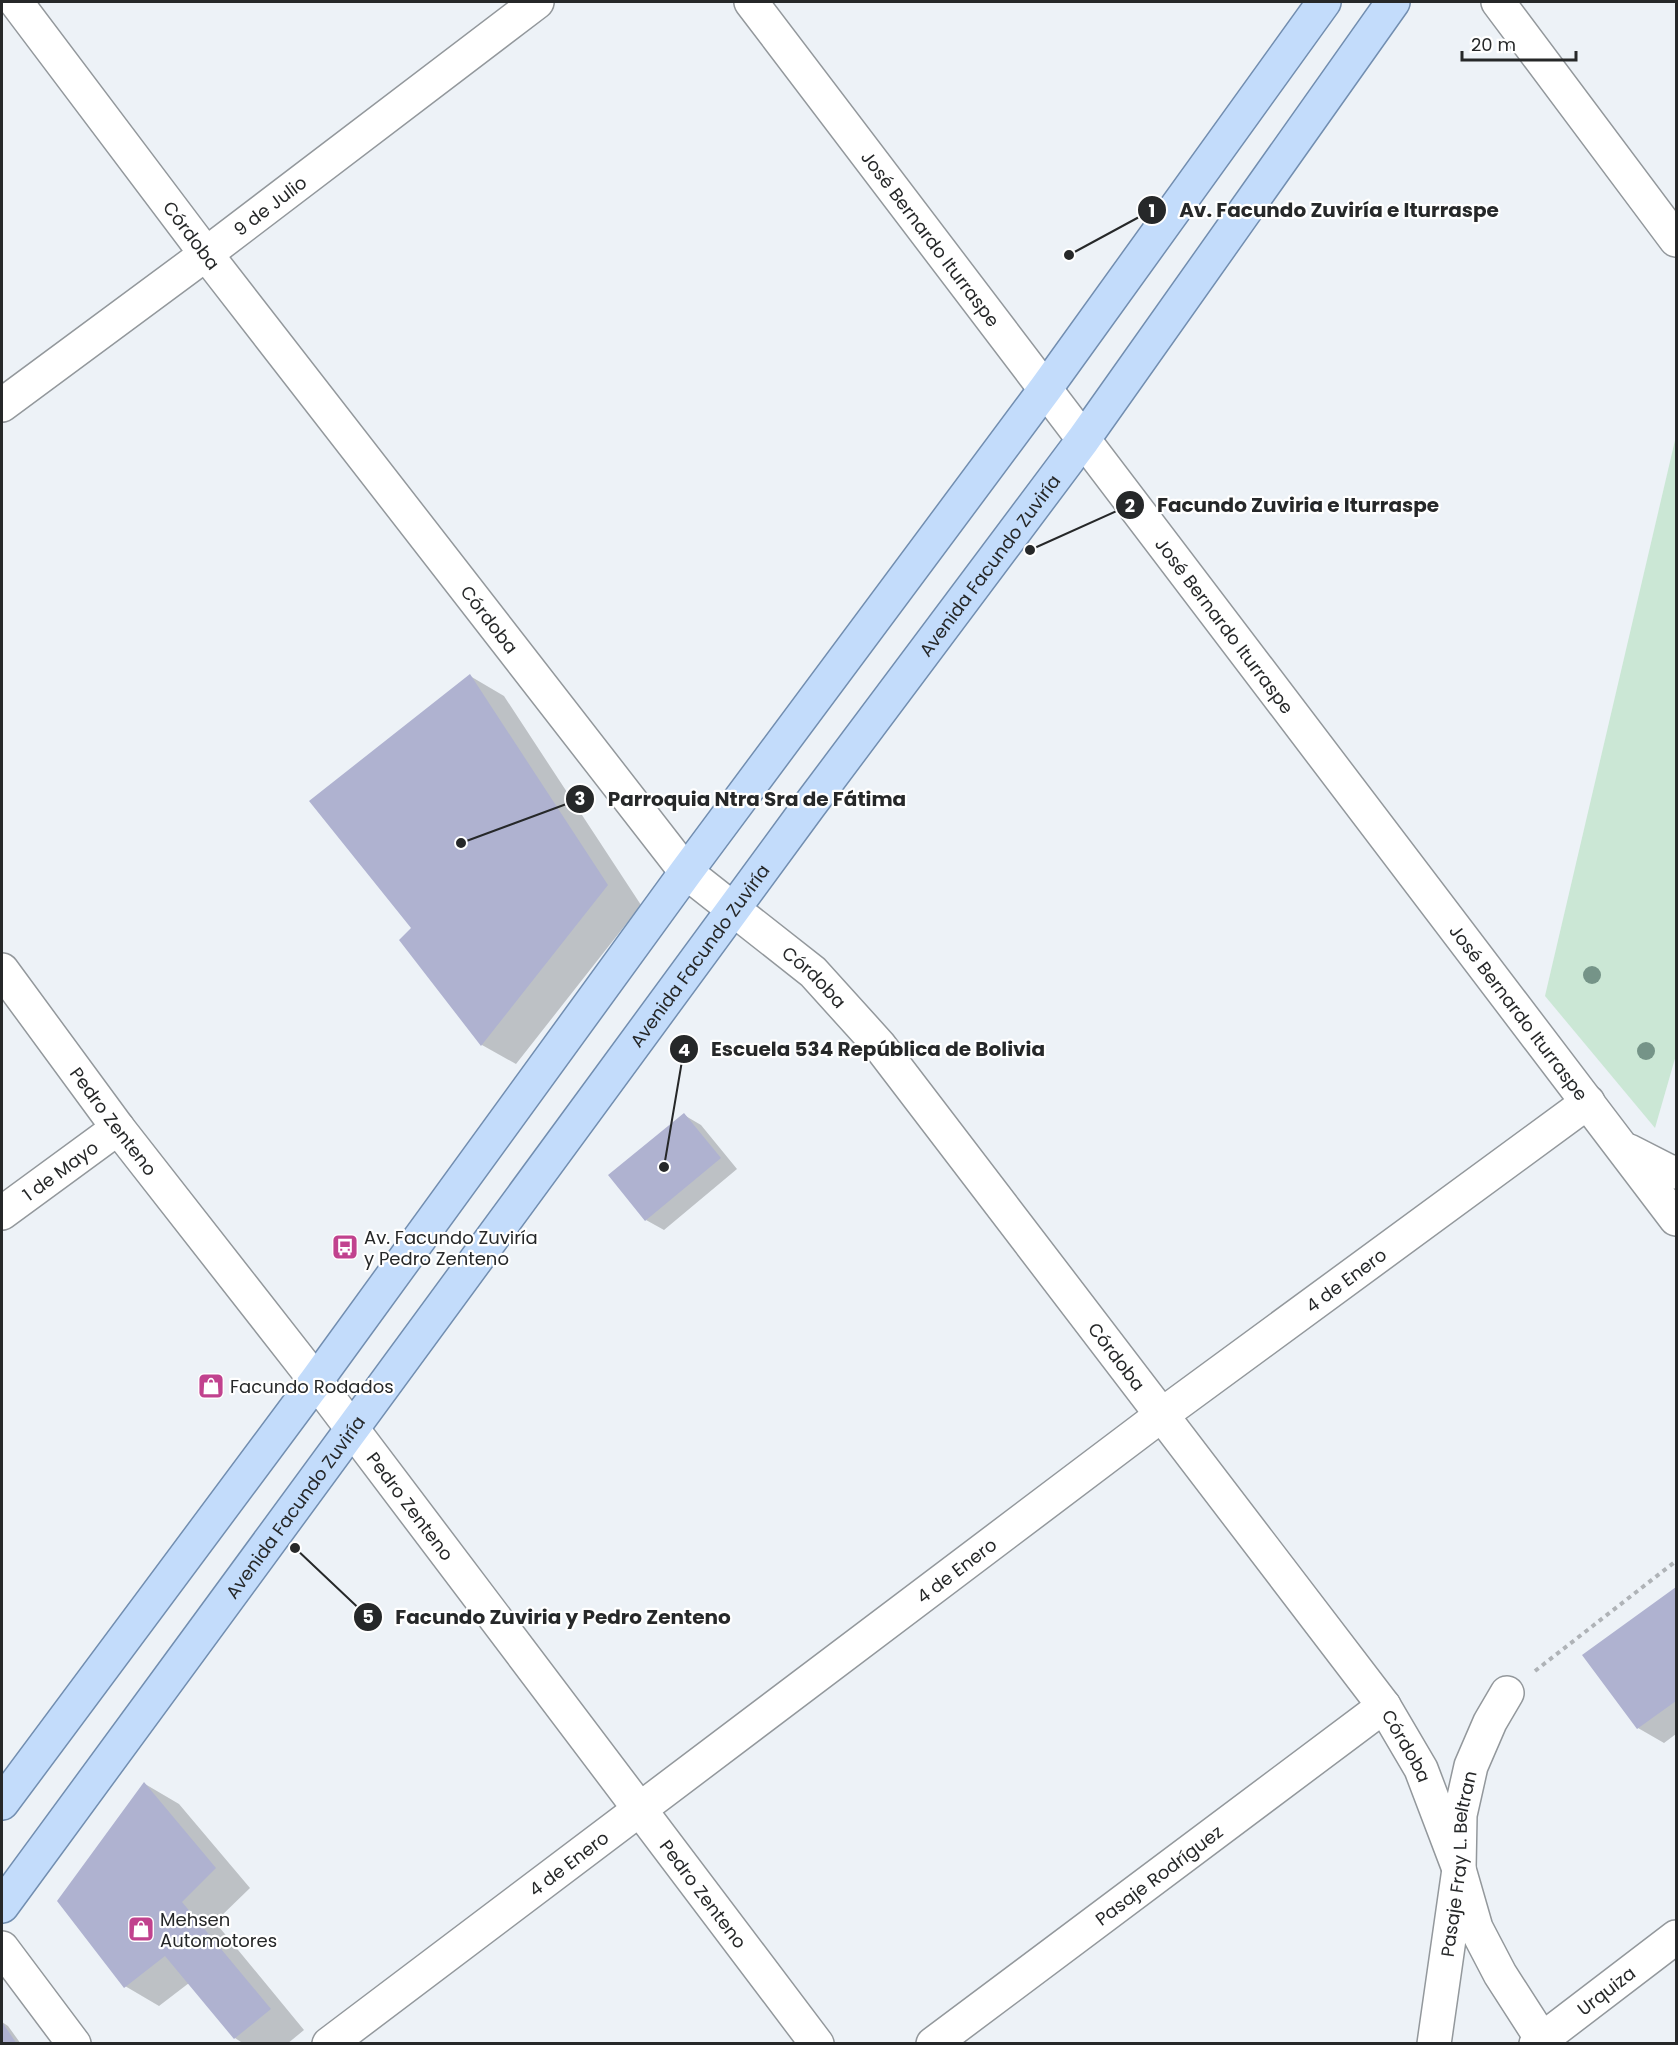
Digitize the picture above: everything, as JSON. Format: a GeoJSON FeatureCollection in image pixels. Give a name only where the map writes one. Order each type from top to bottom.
{"type":"FeatureCollection","features":[{"type":"Feature","properties":{"kind":"main road"},"geometry":{"type":"LineString","coordinates":[[2,1803],[316,1381],[686,872],[1046,388],[1324,2]]}},
{"type":"Feature","properties":{"kind":"main road","name":"Avenida Facundo Zuviría"},"geometry":{"type":"LineString","coordinates":[[2,1906],[732,910],[1083,440],[1394,2]]}},
{"type":"Feature","properties":{"kind":"street","name":"Córdoba"},"geometry":{"type":"LineString","coordinates":[[16,2],[206,254],[686,872],[813,972],[879,1045],[1384,1706],[1421,1769],[1460,1869],[1476,1928],[1500,1974],[1541,2042]]}},
{"type":"Feature","properties":{"kind":"street","name":"9 de Julio"},"geometry":{"type":"LineString","coordinates":[[2,405],[206,254],[537,2]]}},
{"type":"Feature","properties":{"kind":"street","name":"José Bernardo Iturraspe"},"geometry":{"type":"LineString","coordinates":[[751,2],[1677,1219]]}},
{"type":"Feature","properties":{"kind":"street"},"geometry":{"type":"LineString","coordinates":[[1498,2],[1677,240]]}},
{"type":"Feature","properties":{"kind":"street","name":"Pedro Zenteno"},"geometry":{"type":"LineString","coordinates":[[2,970],[118,1128],[316,1381],[818,2043]]}},
{"type":"Feature","properties":{"kind":"street","name":"4 de Enero"},"geometry":{"type":"LineString","coordinates":[[329,2043],[640,1811],[1163,1414],[1588,1101]]}},
{"type":"Feature","properties":{"kind":"street","name":"1 de Mayo"},"geometry":{"type":"LineString","coordinates":[[2,1213],[118,1128]]}},
{"type":"Feature","properties":{"kind":"street"},"geometry":{"type":"LineString","coordinates":[[1625,1149],[1670,1172],[1677,1172]]}},
{"type":"Feature","properties":{"kind":"street","name":"Pasaje Fray L. Beltran"},"geometry":{"type":"LineString","coordinates":[[1434,2043],[1460,1869],[1460,1815],[1471,1766],[1490,1722],[1507,1693]]}},
{"type":"Feature","properties":{"kind":"street","name":"Pasaje Rodríguez"},"geometry":{"type":"LineString","coordinates":[[933,2043],[1384,1706]]}},
{"type":"Feature","properties":{"kind":"street","name":"Urquiza"},"geometry":{"type":"LineString","coordinates":[[1541,2042],[1677,1937]]}},
{"type":"Feature","properties":{"kind":"street"},"geometry":{"type":"LineString","coordinates":[[2,1948],[74,2043]]}},
{"type":"Feature","properties":{"kind":"path"},"geometry":{"type":"LineString","coordinates":[[1507,1693],[1677,1561]]}},
{"type":"Feature","properties":{"kind":"green space"},"geometry":{"type":"Polygon","coordinates":[[[1676,436],[1676,1055],[1655,1128],[1545,996],[1676,436]]]}},
{"type":"Feature","properties":{"kind":"building"},"geometry":{"type":"Polygon","coordinates":[[[470,674],[608,885],[481,1046],[399,940],[411,928],[309,801],[470,674]]]}},
{"type":"Feature","properties":{"kind":"building"},"geometry":{"type":"Polygon","coordinates":[[[684,1113],[721,1158],[645,1221],[608,1175],[684,1113]]]}},
{"type":"Feature","properties":{"kind":"building"},"geometry":{"type":"Polygon","coordinates":[[[1676,1587],[1676,1701],[1637,1729],[1582,1655],[1676,1587]]]}},
{"type":"Feature","properties":{"kind":"building","name":"Mehsen Automotores"},"geometry":{"type":"Polygon","coordinates":[[[144,1782],[216,1868],[182,1902],[271,2009],[234,2039],[165,1956],[124,1988],[57,1901],[144,1782]]]}},
{"type":"Feature","properties":{"kind":"building"},"geometry":{"type":"Polygon","coordinates":[[[2,2022],[17,2044],[2,2044],[2,2022]]]}},
{"type":"Feature","properties":{"kind":"place","name":"Av. Facundo Zuviría e Iturraspe"},"geometry":{"type":"Point","coordinates":[1069,255]}},
{"type":"Feature","properties":{"kind":"place","name":"Facundo Zuviria e Iturraspe"},"geometry":{"type":"Point","coordinates":[1030,550]}},
{"type":"Feature","properties":{"kind":"place","name":"Parroquia Ntra Sra de Fátima"},"geometry":{"type":"Point","coordinates":[461,843]}},
{"type":"Feature","properties":{"kind":"place","name":"Escuela 534 República de Bolivia"},"geometry":{"type":"Point","coordinates":[664,1167]}},
{"type":"Feature","properties":{"kind":"place","name":"Av. Facundo Zuviría y Pedro Zenteno"},"geometry":{"type":"Point","coordinates":[345,1247]}},
{"type":"Feature","properties":{"kind":"place","name":"Facundo Rodados"},"geometry":{"type":"Point","coordinates":[211,1386]}},
{"type":"Feature","properties":{"kind":"place","name":"Facundo Zuviria y Pedro Zenteno"},"geometry":{"type":"Point","coordinates":[295,1548]}},
{"type":"Feature","properties":{"kind":"place","name":"Mehsen Automotores"},"geometry":{"type":"Point","coordinates":[141,1929]}}]}
